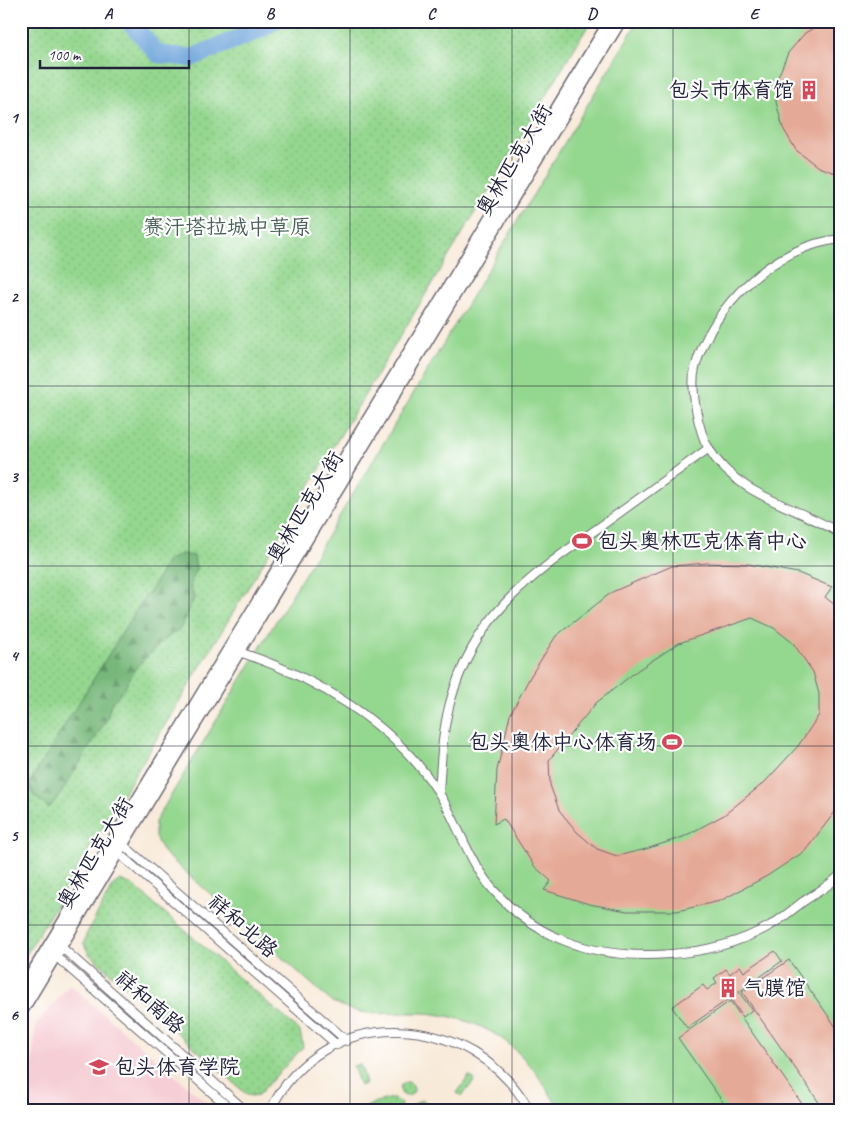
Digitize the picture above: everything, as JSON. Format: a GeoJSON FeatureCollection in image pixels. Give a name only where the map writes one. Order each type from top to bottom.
{"type":"FeatureCollection","features":[{"type":"Feature","properties":{"kind":"main road","name":"奥林匹克大街"},"geometry":{"type":"LineString","coordinates":[[21,1012],[54,948],[610,21]]}},
{"type":"Feature","properties":{"kind":"main road","name":"奥林匹克大街"},"geometry":{"type":"LineString","coordinates":[[117,845],[239,652],[620,21]]}},
{"type":"Feature","properties":{"kind":"main road","name":"奥林匹克大街"},"geometry":{"type":"LineString","coordinates":[[21,992],[54,948]]}},
{"type":"Feature","properties":{"kind":"street"},"geometry":{"type":"LineString","coordinates":[[841,239],[804,248],[777,262],[748,284],[726,309],[706,339],[694,370],[696,416],[709,448],[734,478],[760,494],[821,521],[841,534]]}},
{"type":"Feature","properties":{"kind":"street"},"geometry":{"type":"LineString","coordinates":[[439,794],[443,746],[450,703],[465,662],[486,624],[528,579],[709,448]]}},
{"type":"Feature","properties":{"kind":"street"},"geometry":{"type":"LineString","coordinates":[[239,652],[274,664],[340,698],[383,730],[416,763],[439,794],[472,863],[499,897],[526,920],[558,938],[597,951],[638,955],[672,954],[708,949],[742,938],[770,926],[841,874]]}},
{"type":"Feature","properties":{"kind":"street","name":"祥和北路"},"geometry":{"type":"LineString","coordinates":[[117,845],[347,1041]]}},
{"type":"Feature","properties":{"kind":"street","name":"祥和北路"},"geometry":{"type":"LineString","coordinates":[[117,845],[337,1045]]}},
{"type":"Feature","properties":{"kind":"street","name":"祥和南路"},"geometry":{"type":"LineString","coordinates":[[54,948],[232,1111]]}},
{"type":"Feature","properties":{"kind":"street","name":"祥和南路"},"geometry":{"type":"LineString","coordinates":[[54,948],[246,1111]]}},
{"type":"Feature","properties":{"kind":"street"},"geometry":{"type":"LineString","coordinates":[[270,1111],[280,1094],[299,1071],[323,1052],[347,1041],[379,1032],[402,1031],[424,1033],[454,1041],[475,1052],[494,1065],[516,1088],[530,1111]]}},
{"type":"Feature","properties":{"kind":"shaded area","name":"包头体育学院"},"geometry":{"type":"Polygon","coordinates":[[[70,985],[216,1111],[28,1111],[36,1024],[70,985]]]}},
{"type":"Feature","properties":{"kind":"green space","name":"赛汗塔拉城中草原"},"geometry":{"type":"Polygon","coordinates":[[[21,21],[591,21],[21,963],[21,21]]]}},
{"type":"Feature","properties":{"kind":"green space","name":"包头奥林匹克体育中心"},"geometry":{"type":"Polygon","coordinates":[[[638,21],[841,21],[841,1111],[560,1111],[538,1075],[526,1060],[498,1036],[481,1027],[441,1015],[371,1013],[357,1011],[332,1002],[163,852],[155,837],[155,822],[638,21]]]}},
{"type":"Feature","properties":{"kind":"green space"},"geometry":{"type":"Polygon","coordinates":[[[181,554],[194,556],[196,569],[190,584],[194,598],[181,628],[163,641],[136,667],[124,689],[111,703],[107,719],[59,796],[49,808],[33,795],[29,783],[145,596],[150,592],[167,561],[181,554]]]}},
{"type":"Feature","properties":{"kind":"green space"},"geometry":{"type":"Polygon","coordinates":[[[120,880],[133,885],[300,1031],[303,1047],[258,1095],[251,1096],[244,1092],[89,954],[84,944],[86,935],[113,885],[120,880]]]}},
{"type":"Feature","properties":{"kind":"green space"},"geometry":{"type":"Polygon","coordinates":[[[360,1064],[366,1083],[360,1086],[353,1066],[360,1064]]]}},
{"type":"Feature","properties":{"kind":"green space"},"geometry":{"type":"Polygon","coordinates":[[[469,1076],[475,1080],[462,1096],[457,1093],[469,1076]]]}},
{"type":"Feature","properties":{"kind":"green space"},"geometry":{"type":"Polygon","coordinates":[[[404,1082],[410,1082],[414,1089],[410,1096],[404,1096],[400,1092],[400,1086],[404,1082]]]}},
{"type":"Feature","properties":{"kind":"green space"},"geometry":{"type":"Polygon","coordinates":[[[393,1098],[401,1104],[400,1111],[359,1111],[376,1102],[393,1098]]]}},
{"type":"Feature","properties":{"kind":"green space"},"geometry":{"type":"Polygon","coordinates":[[[421,1100],[445,1111],[413,1111],[412,1106],[421,1100]]]}},
{"type":"Feature","properties":{"kind":"building","name":"包头市体育馆"},"geometry":{"type":"Polygon","coordinates":[[[825,21],[841,21],[841,175],[818,167],[796,150],[783,128],[776,102],[778,77],[788,53],[805,33],[825,21]]]}},
{"type":"Feature","properties":{"kind":"building"},"geometry":{"type":"Polygon","coordinates":[[[708,563],[748,564],[798,573],[832,587],[825,597],[841,610],[841,804],[805,851],[767,876],[720,901],[677,911],[627,911],[589,904],[544,890],[551,881],[534,866],[504,819],[494,824],[497,770],[510,715],[530,677],[556,636],[612,592],[672,566],[708,563]],[[752,618],[679,643],[638,670],[596,703],[549,760],[550,785],[559,810],[577,832],[597,849],[617,856],[646,849],[683,837],[724,815],[765,782],[798,746],[819,715],[819,694],[813,672],[793,643],[774,628],[752,618]]]}},
{"type":"Feature","properties":{"kind":"building","name":"气膜馆"},"geometry":{"type":"Polygon","coordinates":[[[775,951],[782,961],[739,992],[752,1010],[743,1017],[730,998],[687,1028],[672,1007],[703,985],[707,990],[717,983],[714,978],[726,969],[730,974],[740,966],[744,972],[775,951]]]}},
{"type":"Feature","properties":{"kind":"building"},"geometry":{"type":"Polygon","coordinates":[[[789,960],[841,1034],[841,1111],[825,1111],[742,992],[789,960]]]}},
{"type":"Feature","properties":{"kind":"building"},"geometry":{"type":"Polygon","coordinates":[[[730,1001],[807,1111],[729,1111],[678,1038],[730,1001]]]}},
{"type":"Feature","properties":{"kind":"waterway"},"geometry":{"type":"LineString","coordinates":[[129,21],[158,54],[191,58],[261,29],[274,21]]}},
{"type":"Feature","properties":{"kind":"place","name":"包头市体育馆"},"geometry":{"type":"Point","coordinates":[809,90]}},
{"type":"Feature","properties":{"kind":"place","name":"包头奥林匹克体育中心"},"geometry":{"type":"Point","coordinates":[582,541]}},
{"type":"Feature","properties":{"kind":"place","name":"包头奥体中心体育场"},"geometry":{"type":"Point","coordinates":[672,742]}},
{"type":"Feature","properties":{"kind":"place","name":"气膜馆"},"geometry":{"type":"Point","coordinates":[728,988]}},
{"type":"Feature","properties":{"kind":"place","name":"包头体育学院"},"geometry":{"type":"Point","coordinates":[99,1067]}}]}
